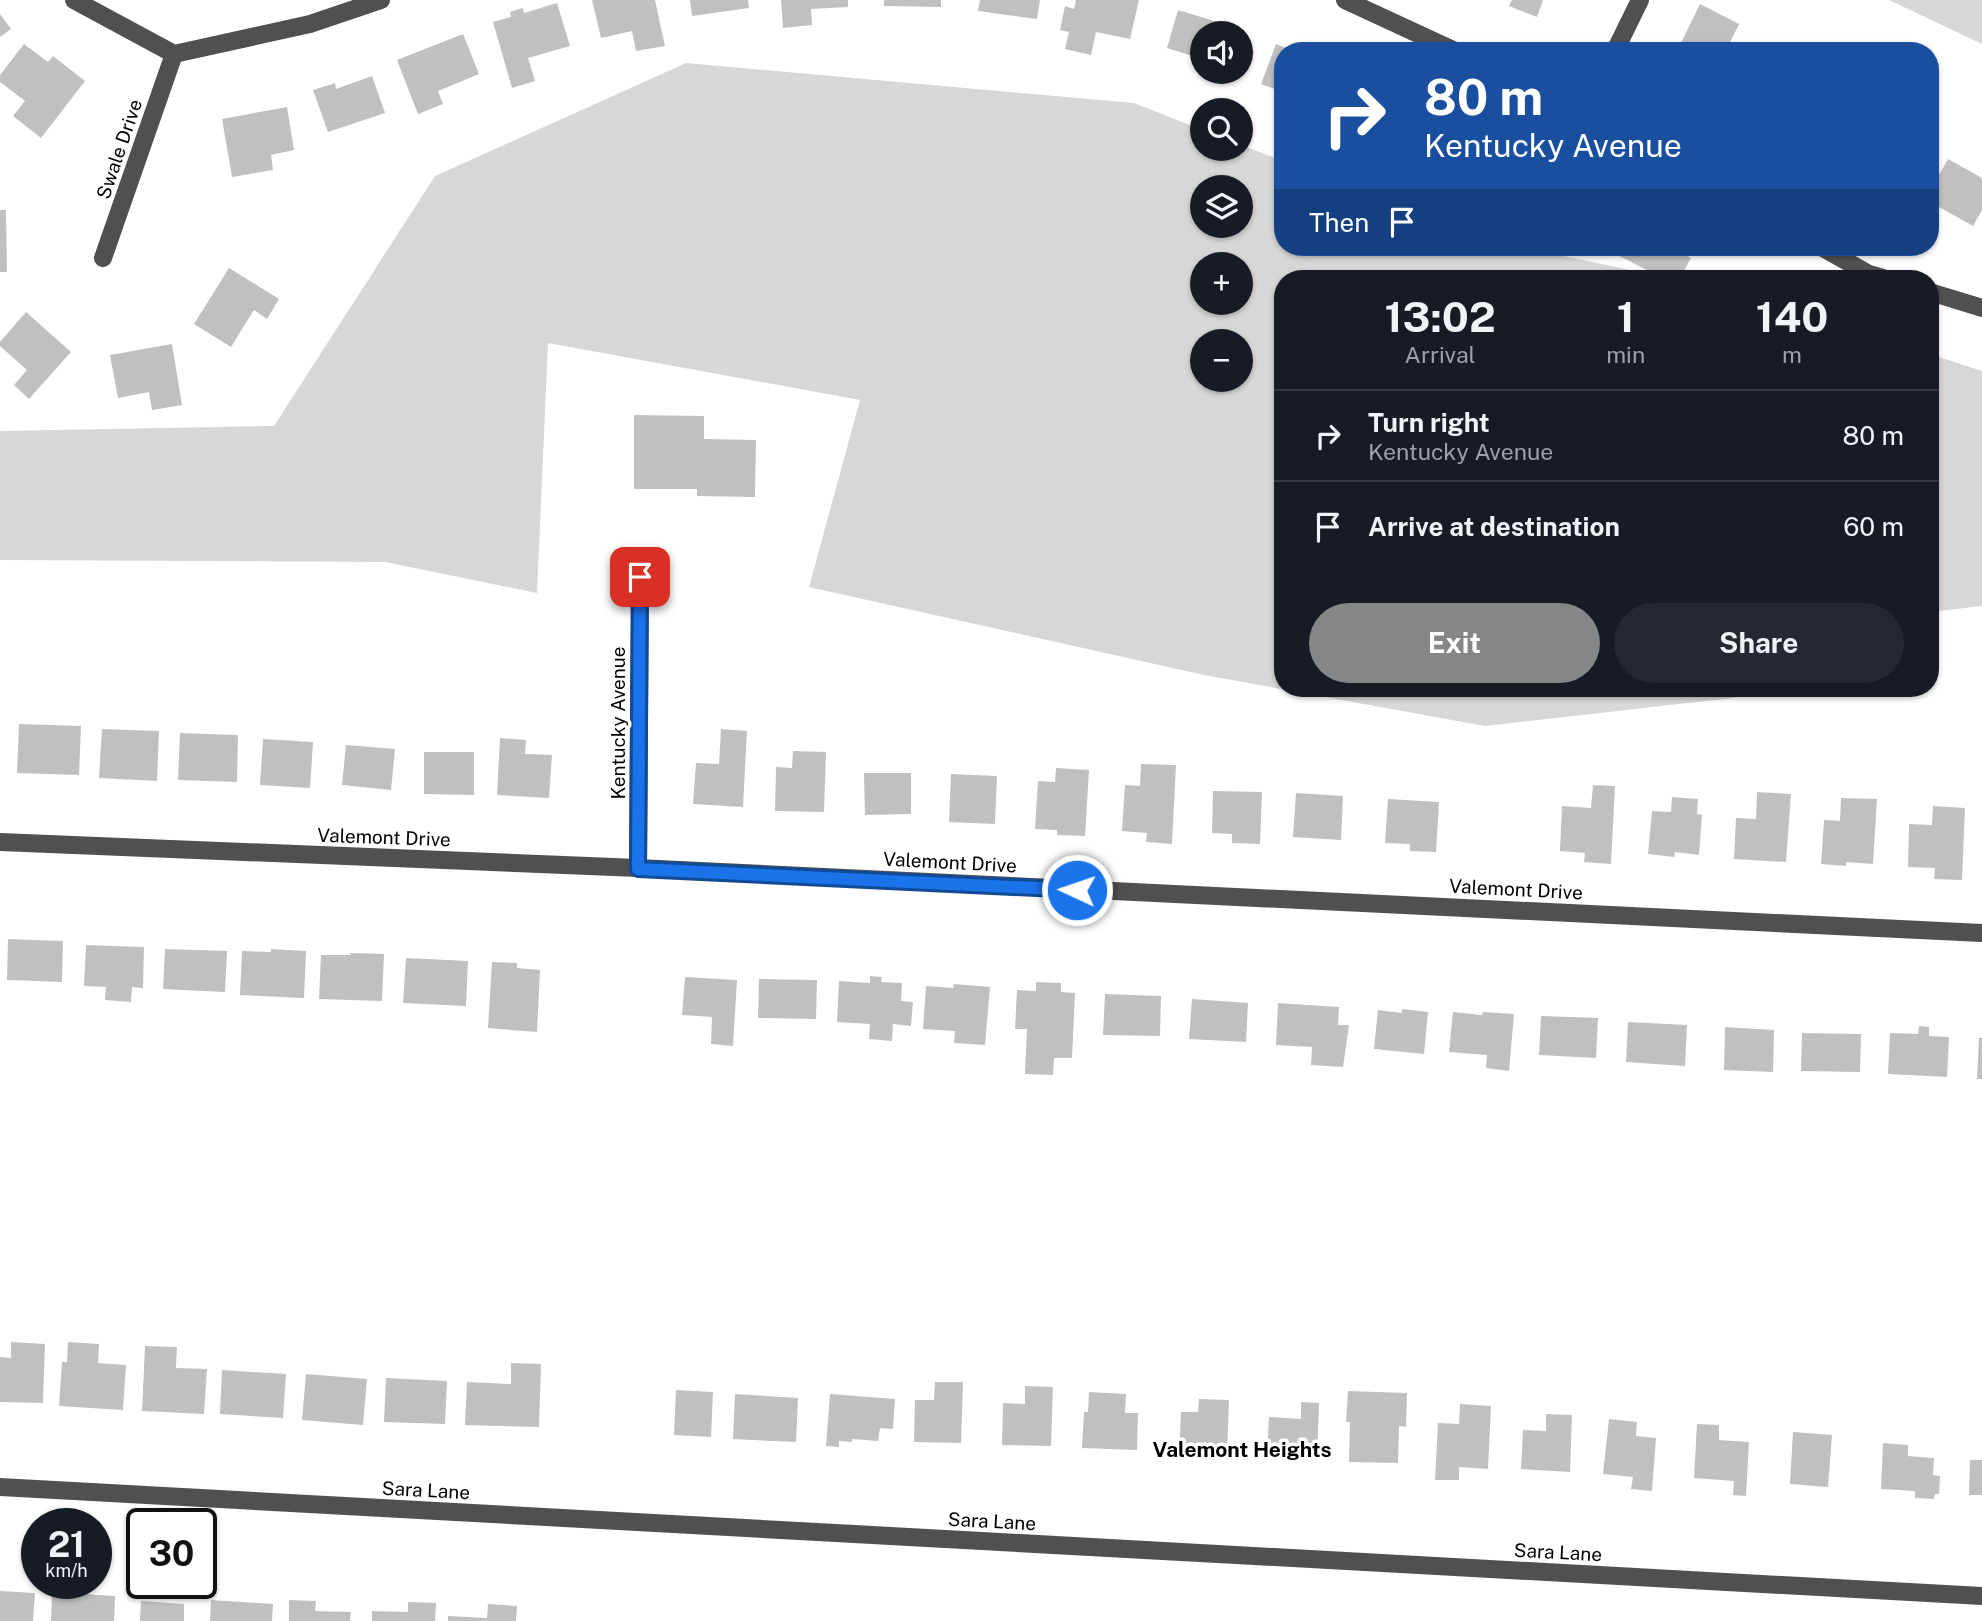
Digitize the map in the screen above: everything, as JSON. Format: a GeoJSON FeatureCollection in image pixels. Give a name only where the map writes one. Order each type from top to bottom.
{"type":"FeatureCollection","features":[{"type":"Feature","properties":{"kind":"street"},"geometry":{"type":"LineString","coordinates":[[74,0],[174,54],[310,24],[381,0]]}},
{"type":"Feature","properties":{"kind":"street"},"geometry":{"type":"LineString","coordinates":[[1345,0],[1436,42]]}},
{"type":"Feature","properties":{"kind":"street"},"geometry":{"type":"LineString","coordinates":[[1619,42],[1640,0]]}},
{"type":"Feature","properties":{"kind":"street","name":"Swale Drive"},"geometry":{"type":"LineString","coordinates":[[103,258],[174,54]]}},
{"type":"Feature","properties":{"kind":"street"},"geometry":{"type":"LineString","coordinates":[[1837,256],[1862,270]]}},
{"type":"Feature","properties":{"kind":"street"},"geometry":{"type":"LineString","coordinates":[[1939,295],[1982,308]]}},
{"type":"Feature","properties":{"kind":"street","name":"Kentucky Avenue"},"geometry":{"type":"LineString","coordinates":[[638,869],[640,577]]}},
{"type":"Feature","properties":{"kind":"street","name":"Valemont Drive"},"geometry":{"type":"LineString","coordinates":[[0,842],[638,869],[1982,933]]}},
{"type":"Feature","properties":{"kind":"street","name":"Sara Lane"},"geometry":{"type":"LineString","coordinates":[[0,1488],[1982,1596]]}},
{"type":"Feature","properties":{"kind":"shaded area"},"geometry":{"type":"Polygon","coordinates":[[[1889,0],[1982,0],[1982,44],[1889,0]]]}},
{"type":"Feature","properties":{"kind":"shaded area"},"geometry":{"type":"Polygon","coordinates":[[[686,63],[1134,103],[1190,125],[1190,161],[1253,161],[1253,150],[1274,158],[1274,256],[1564,256],[1631,270],[1274,270],[1274,688],[1204,675],[809,587],[860,400],[548,343],[537,593],[385,562],[0,560],[0,431],[274,426],[435,176],[686,63]]]}},
{"type":"Feature","properties":{"kind":"shaded area"},"geometry":{"type":"Polygon","coordinates":[[[1939,357],[1982,371],[1982,606],[1939,611],[1939,357]]]}},
{"type":"Feature","properties":{"kind":"shaded area"},"geometry":{"type":"Polygon","coordinates":[[[1325,697],[1736,697],[1485,726],[1325,697]]]}},
{"type":"Feature","properties":{"kind":"building"},"geometry":{"type":"Polygon","coordinates":[[[592,0],[655,0],[665,46],[636,51],[632,31],[601,38],[592,0]]]}},
{"type":"Feature","properties":{"kind":"building"},"geometry":{"type":"Polygon","coordinates":[[[690,0],[748,0],[749,8],[692,16],[690,0]]]}},
{"type":"Feature","properties":{"kind":"building"},"geometry":{"type":"Polygon","coordinates":[[[781,0],[848,0],[848,7],[811,9],[812,25],[783,28],[781,0]]]}},
{"type":"Feature","properties":{"kind":"building"},"geometry":{"type":"Polygon","coordinates":[[[884,0],[941,0],[941,7],[884,6],[884,0]]]}},
{"type":"Feature","properties":{"kind":"building"},"geometry":{"type":"Polygon","coordinates":[[[980,0],[1040,0],[1037,19],[978,11],[980,0]]]}},
{"type":"Feature","properties":{"kind":"building"},"geometry":{"type":"Polygon","coordinates":[[[1076,0],[1139,0],[1130,39],[1096,32],[1091,55],[1065,49],[1069,32],[1060,30],[1065,6],[1074,9],[1076,0]]]}},
{"type":"Feature","properties":{"kind":"building"},"geometry":{"type":"Polygon","coordinates":[[[1512,0],[1543,0],[1537,17],[1509,6],[1512,0]]]}},
{"type":"Feature","properties":{"kind":"building"},"geometry":{"type":"Polygon","coordinates":[[[557,3],[570,46],[528,58],[535,81],[512,88],[493,22],[511,17],[510,12],[523,8],[524,13],[557,3]]]}},
{"type":"Feature","properties":{"kind":"building"},"geometry":{"type":"Polygon","coordinates":[[[1700,4],[1739,24],[1730,42],[1681,42],[1700,4]]]}},
{"type":"Feature","properties":{"kind":"building"},"geometry":{"type":"Polygon","coordinates":[[[1178,10],[1214,21],[1190,21],[1190,55],[1167,48],[1178,10]]]}},
{"type":"Feature","properties":{"kind":"building"},"geometry":{"type":"Polygon","coordinates":[[[0,14],[11,29],[0,37],[0,14]]]}},
{"type":"Feature","properties":{"kind":"building"},"geometry":{"type":"Polygon","coordinates":[[[463,34],[479,74],[438,91],[443,104],[418,114],[397,60],[463,34]]]}},
{"type":"Feature","properties":{"kind":"building"},"geometry":{"type":"Polygon","coordinates":[[[24,44],[48,62],[53,56],[85,81],[41,138],[13,116],[25,101],[0,82],[0,75],[24,44]]]}},
{"type":"Feature","properties":{"kind":"building"},"geometry":{"type":"Polygon","coordinates":[[[1274,49],[1274,89],[1261,84],[1274,49]]]}},
{"type":"Feature","properties":{"kind":"building"},"geometry":{"type":"Polygon","coordinates":[[[372,76],[385,113],[328,132],[313,90],[335,83],[336,89],[372,76]]]}},
{"type":"Feature","properties":{"kind":"building"},"geometry":{"type":"Polygon","coordinates":[[[287,107],[294,150],[271,155],[273,170],[232,177],[222,119],[287,107]]]}},
{"type":"Feature","properties":{"kind":"building"},"geometry":{"type":"Polygon","coordinates":[[[1948,159],[1982,178],[1982,210],[1973,226],[1939,207],[1939,175],[1948,159]]]}},
{"type":"Feature","properties":{"kind":"building"},"geometry":{"type":"Polygon","coordinates":[[[0,210],[6,210],[7,272],[0,272],[0,210]]]}},
{"type":"Feature","properties":{"kind":"building"},"geometry":{"type":"Polygon","coordinates":[[[1620,256],[1691,258],[1684,270],[1647,270],[1620,256]]]}},
{"type":"Feature","properties":{"kind":"building"},"geometry":{"type":"Polygon","coordinates":[[[229,268],[279,299],[267,319],[254,310],[231,347],[194,324],[229,268]]]}},
{"type":"Feature","properties":{"kind":"building"},"geometry":{"type":"Polygon","coordinates":[[[26,312],[71,352],[29,399],[14,385],[27,370],[0,346],[0,342],[26,312]]]}},
{"type":"Feature","properties":{"kind":"building"},"geometry":{"type":"Polygon","coordinates":[[[172,344],[182,405],[152,410],[149,392],[118,398],[110,355],[172,344]]]}},
{"type":"Feature","properties":{"kind":"building"},"geometry":{"type":"Polygon","coordinates":[[[634,415],[704,416],[704,439],[756,440],[755,497],[697,496],[697,489],[634,489],[634,415]]]}},
{"type":"Feature","properties":{"kind":"building"},"geometry":{"type":"Polygon","coordinates":[[[19,724],[81,726],[79,775],[17,773],[19,724]]]}},
{"type":"Feature","properties":{"kind":"building"},"geometry":{"type":"Polygon","coordinates":[[[102,729],[159,731],[157,781],[99,778],[102,729]]]}},
{"type":"Feature","properties":{"kind":"building"},"geometry":{"type":"Polygon","coordinates":[[[721,729],[747,731],[743,807],[693,804],[696,763],[719,764],[721,729]]]}},
{"type":"Feature","properties":{"kind":"building"},"geometry":{"type":"Polygon","coordinates":[[[180,733],[238,735],[237,782],[178,780],[180,733]]]}},
{"type":"Feature","properties":{"kind":"building"},"geometry":{"type":"Polygon","coordinates":[[[500,738],[526,740],[525,754],[552,755],[549,798],[497,795],[500,738]]]}},
{"type":"Feature","properties":{"kind":"building"},"geometry":{"type":"Polygon","coordinates":[[[263,739],[313,742],[310,788],[260,785],[263,739]]]}},
{"type":"Feature","properties":{"kind":"building"},"geometry":{"type":"Polygon","coordinates":[[[346,745],[395,749],[391,790],[342,785],[346,745]]]}},
{"type":"Feature","properties":{"kind":"building"},"geometry":{"type":"Polygon","coordinates":[[[793,751],[826,752],[824,812],[775,811],[776,767],[792,768],[793,751]]]}},
{"type":"Feature","properties":{"kind":"building"},"geometry":{"type":"Polygon","coordinates":[[[424,752],[474,752],[474,795],[424,794],[424,752]]]}},
{"type":"Feature","properties":{"kind":"building"},"geometry":{"type":"Polygon","coordinates":[[[1141,764],[1176,765],[1172,844],[1146,842],[1147,833],[1122,831],[1125,785],[1140,786],[1141,764]]]}},
{"type":"Feature","properties":{"kind":"building"},"geometry":{"type":"Polygon","coordinates":[[[1056,768],[1089,770],[1085,836],[1057,835],[1057,830],[1035,829],[1038,781],[1055,782],[1056,768]]]}},
{"type":"Feature","properties":{"kind":"building"},"geometry":{"type":"Polygon","coordinates":[[[864,773],[911,773],[911,814],[865,815],[864,773]]]}},
{"type":"Feature","properties":{"kind":"building"},"geometry":{"type":"Polygon","coordinates":[[[951,774],[997,776],[995,824],[949,822],[951,774]]]}},
{"type":"Feature","properties":{"kind":"building"},"geometry":{"type":"Polygon","coordinates":[[[1593,785],[1615,786],[1611,864],[1584,862],[1585,853],[1560,851],[1562,806],[1591,808],[1593,785]]]}},
{"type":"Feature","properties":{"kind":"building"},"geometry":{"type":"Polygon","coordinates":[[[1213,791],[1262,792],[1260,844],[1232,843],[1232,834],[1212,833],[1213,791]]]}},
{"type":"Feature","properties":{"kind":"building"},"geometry":{"type":"Polygon","coordinates":[[[1757,792],[1791,794],[1786,862],[1734,859],[1736,818],[1756,819],[1757,792]]]}},
{"type":"Feature","properties":{"kind":"building"},"geometry":{"type":"Polygon","coordinates":[[[1296,793],[1343,796],[1341,840],[1293,837],[1296,793]]]}},
{"type":"Feature","properties":{"kind":"building"},"geometry":{"type":"Polygon","coordinates":[[[1672,797],[1698,799],[1697,814],[1702,815],[1699,855],[1675,852],[1674,857],[1648,854],[1652,811],[1671,812],[1672,797]]]}},
{"type":"Feature","properties":{"kind":"building"},"geometry":{"type":"Polygon","coordinates":[[[1841,798],[1877,799],[1873,864],[1821,864],[1824,820],[1840,821],[1841,798]]]}},
{"type":"Feature","properties":{"kind":"building"},"geometry":{"type":"Polygon","coordinates":[[[1388,799],[1439,802],[1436,852],[1410,851],[1410,844],[1385,843],[1388,799]]]}},
{"type":"Feature","properties":{"kind":"building"},"geometry":{"type":"Polygon","coordinates":[[[1933,806],[1965,808],[1962,880],[1934,879],[1935,868],[1908,867],[1909,824],[1932,825],[1933,806]]]}},
{"type":"Feature","properties":{"kind":"building"},"geometry":{"type":"Polygon","coordinates":[[[8,939],[63,941],[62,982],[7,980],[8,939]]]}},
{"type":"Feature","properties":{"kind":"building"},"geometry":{"type":"Polygon","coordinates":[[[86,945],[144,947],[143,988],[132,987],[131,1002],[105,1000],[106,987],[84,986],[86,945]]]}},
{"type":"Feature","properties":{"kind":"building"},"geometry":{"type":"Polygon","coordinates":[[[165,949],[227,951],[225,992],[163,989],[165,949]]]}},
{"type":"Feature","properties":{"kind":"building"},"geometry":{"type":"Polygon","coordinates":[[[271,949],[306,951],[304,998],[240,995],[242,951],[271,952],[271,949]]]}},
{"type":"Feature","properties":{"kind":"building"},"geometry":{"type":"Polygon","coordinates":[[[350,953],[384,954],[382,1001],[319,999],[321,955],[351,955],[350,953]]]}},
{"type":"Feature","properties":{"kind":"building"},"geometry":{"type":"Polygon","coordinates":[[[406,958],[468,961],[466,1006],[403,1003],[406,958]]]}},
{"type":"Feature","properties":{"kind":"building"},"geometry":{"type":"Polygon","coordinates":[[[492,962],[517,963],[517,968],[540,970],[537,1032],[488,1028],[492,962]]]}},
{"type":"Feature","properties":{"kind":"building"},"geometry":{"type":"Polygon","coordinates":[[[870,976],[882,977],[881,982],[902,983],[901,1001],[913,1002],[911,1026],[893,1024],[892,1041],[869,1039],[870,1024],[837,1022],[839,981],[870,983],[870,976]]]}},
{"type":"Feature","properties":{"kind":"building"},"geometry":{"type":"Polygon","coordinates":[[[685,977],[737,980],[733,1046],[711,1044],[712,1017],[682,1015],[685,977]]]}},
{"type":"Feature","properties":{"kind":"building"},"geometry":{"type":"Polygon","coordinates":[[[759,979],[817,980],[816,1019],[758,1018],[759,979]]]}},
{"type":"Feature","properties":{"kind":"building"},"geometry":{"type":"Polygon","coordinates":[[[1036,982],[1061,983],[1061,992],[1075,993],[1072,1058],[1054,1058],[1053,1075],[1025,1074],[1027,1029],[1015,1029],[1017,990],[1036,991],[1036,982]]]}},
{"type":"Feature","properties":{"kind":"building"},"geometry":{"type":"Polygon","coordinates":[[[954,984],[990,987],[985,1045],[954,1043],[955,1031],[923,1029],[926,986],[953,988],[954,984]]]}},
{"type":"Feature","properties":{"kind":"building"},"geometry":{"type":"Polygon","coordinates":[[[1105,994],[1161,996],[1160,1036],[1103,1035],[1105,994]]]}},
{"type":"Feature","properties":{"kind":"building"},"geometry":{"type":"Polygon","coordinates":[[[1192,999],[1248,1003],[1246,1042],[1189,1039],[1192,999]]]}},
{"type":"Feature","properties":{"kind":"building"},"geometry":{"type":"Polygon","coordinates":[[[1278,1003],[1339,1007],[1338,1025],[1349,1025],[1343,1067],[1311,1065],[1312,1047],[1276,1045],[1278,1003]]]}},
{"type":"Feature","properties":{"kind":"building"},"geometry":{"type":"Polygon","coordinates":[[[1402,1009],[1428,1012],[1424,1054],[1374,1049],[1378,1010],[1402,1013],[1402,1009]]]}},
{"type":"Feature","properties":{"kind":"building"},"geometry":{"type":"Polygon","coordinates":[[[1453,1012],[1514,1014],[1509,1071],[1486,1068],[1487,1055],[1449,1052],[1453,1012]]]}},
{"type":"Feature","properties":{"kind":"building"},"geometry":{"type":"Polygon","coordinates":[[[1541,1016],[1598,1018],[1596,1058],[1539,1055],[1541,1016]]]}},
{"type":"Feature","properties":{"kind":"building"},"geometry":{"type":"Polygon","coordinates":[[[1628,1022],[1687,1025],[1685,1066],[1626,1062],[1628,1022]]]}},
{"type":"Feature","properties":{"kind":"building"},"geometry":{"type":"Polygon","coordinates":[[[1919,1026],[1929,1027],[1929,1036],[1949,1037],[1947,1077],[1888,1074],[1890,1033],[1918,1034],[1919,1026]]]}},
{"type":"Feature","properties":{"kind":"building"},"geometry":{"type":"Polygon","coordinates":[[[1725,1027],[1774,1030],[1773,1072],[1724,1070],[1725,1027]]]}},
{"type":"Feature","properties":{"kind":"building"},"geometry":{"type":"Polygon","coordinates":[[[1802,1033],[1861,1034],[1860,1072],[1801,1071],[1802,1033]]]}},
{"type":"Feature","properties":{"kind":"building"},"geometry":{"type":"Polygon","coordinates":[[[1979,1038],[1982,1038],[1982,1079],[1977,1079],[1979,1038]]]}},
{"type":"Feature","properties":{"kind":"building"},"geometry":{"type":"Polygon","coordinates":[[[11,1342],[45,1344],[43,1403],[0,1402],[0,1357],[11,1358],[11,1342]]]}},
{"type":"Feature","properties":{"kind":"building"},"geometry":{"type":"Polygon","coordinates":[[[68,1342],[99,1344],[98,1363],[126,1365],[123,1410],[59,1406],[62,1362],[67,1362],[68,1342]]]}},
{"type":"Feature","properties":{"kind":"building"},"geometry":{"type":"Polygon","coordinates":[[[145,1346],[177,1347],[176,1368],[207,1369],[204,1414],[142,1411],[145,1346]]]}},
{"type":"Feature","properties":{"kind":"building"},"geometry":{"type":"Polygon","coordinates":[[[511,1363],[541,1364],[539,1427],[465,1425],[467,1382],[511,1384],[511,1363]]]}},
{"type":"Feature","properties":{"kind":"building"},"geometry":{"type":"Polygon","coordinates":[[[222,1370],[286,1374],[283,1418],[220,1414],[222,1370]]]}},
{"type":"Feature","properties":{"kind":"building"},"geometry":{"type":"Polygon","coordinates":[[[306,1374],[367,1379],[363,1425],[302,1420],[306,1374]]]}},
{"type":"Feature","properties":{"kind":"building"},"geometry":{"type":"Polygon","coordinates":[[[386,1378],[447,1381],[445,1424],[384,1422],[386,1378]]]}},
{"type":"Feature","properties":{"kind":"building"},"geometry":{"type":"Polygon","coordinates":[[[935,1382],[963,1382],[961,1443],[914,1442],[915,1400],[934,1400],[935,1382]]]}},
{"type":"Feature","properties":{"kind":"building"},"geometry":{"type":"Polygon","coordinates":[[[1025,1386],[1053,1387],[1051,1446],[1002,1445],[1003,1403],[1025,1404],[1025,1386]]]}},
{"type":"Feature","properties":{"kind":"building"},"geometry":{"type":"Polygon","coordinates":[[[676,1390],[713,1392],[711,1437],[674,1435],[676,1390]]]}},
{"type":"Feature","properties":{"kind":"building"},"geometry":{"type":"Polygon","coordinates":[[[1348,1391],[1407,1393],[1406,1427],[1399,1426],[1398,1463],[1349,1462],[1350,1422],[1346,1422],[1348,1391]]]}},
{"type":"Feature","properties":{"kind":"building"},"geometry":{"type":"Polygon","coordinates":[[[1089,1392],[1126,1394],[1125,1413],[1138,1413],[1137,1450],[1082,1448],[1084,1412],[1088,1412],[1089,1392]]]}},
{"type":"Feature","properties":{"kind":"building"},"geometry":{"type":"Polygon","coordinates":[[[735,1394],[798,1398],[796,1442],[733,1439],[735,1394]]]}},
{"type":"Feature","properties":{"kind":"building"},"geometry":{"type":"Polygon","coordinates":[[[830,1394],[895,1399],[893,1429],[880,1428],[878,1441],[852,1439],[852,1442],[839,1441],[839,1447],[826,1446],[830,1394]]]}},
{"type":"Feature","properties":{"kind":"building"},"geometry":{"type":"Polygon","coordinates":[[[1199,1399],[1229,1400],[1227,1456],[1190,1454],[1190,1460],[1179,1460],[1181,1412],[1198,1412],[1199,1399]]]}},
{"type":"Feature","properties":{"kind":"building"},"geometry":{"type":"Polygon","coordinates":[[[1301,1402],[1319,1403],[1317,1460],[1267,1458],[1269,1417],[1301,1419],[1301,1402]]]}},
{"type":"Feature","properties":{"kind":"building"},"geometry":{"type":"Polygon","coordinates":[[[1460,1404],[1491,1406],[1488,1469],[1459,1467],[1459,1480],[1435,1480],[1438,1423],[1459,1424],[1460,1404]]]}},
{"type":"Feature","properties":{"kind":"building"},"geometry":{"type":"Polygon","coordinates":[[[1546,1414],[1572,1415],[1570,1472],[1521,1469],[1523,1430],[1546,1431],[1546,1414]]]}},
{"type":"Feature","properties":{"kind":"building"},"geometry":{"type":"Polygon","coordinates":[[[1609,1419],[1637,1422],[1636,1436],[1656,1438],[1652,1491],[1631,1489],[1633,1477],[1603,1474],[1609,1419]]]}},
{"type":"Feature","properties":{"kind":"building"},"geometry":{"type":"Polygon","coordinates":[[[1697,1424],[1719,1425],[1719,1440],[1749,1442],[1746,1496],[1733,1495],[1734,1481],[1694,1478],[1697,1424]]]}},
{"type":"Feature","properties":{"kind":"building"},"geometry":{"type":"Polygon","coordinates":[[[1793,1432],[1832,1435],[1828,1487],[1790,1484],[1793,1432]]]}},
{"type":"Feature","properties":{"kind":"building"},"geometry":{"type":"Polygon","coordinates":[[[1883,1443],[1908,1445],[1908,1456],[1934,1458],[1933,1475],[1940,1476],[1939,1494],[1935,1494],[1934,1499],[1915,1498],[1915,1491],[1881,1489],[1883,1443]]]}},
{"type":"Feature","properties":{"kind":"building"},"geometry":{"type":"Polygon","coordinates":[[[1970,1460],[1982,1460],[1982,1495],[1969,1495],[1970,1460]]]}},
{"type":"Feature","properties":{"kind":"building"},"geometry":{"type":"Polygon","coordinates":[[[0,1591],[21,1592],[21,1599],[35,1599],[33,1621],[0,1621],[0,1591]]]}},
{"type":"Feature","properties":{"kind":"building"},"geometry":{"type":"Polygon","coordinates":[[[112,1596],[115,1596],[114,1621],[51,1621],[52,1599],[112,1599],[112,1596]]]}},
{"type":"Feature","properties":{"kind":"building"},"geometry":{"type":"Polygon","coordinates":[[[211,1600],[273,1604],[272,1621],[210,1621],[211,1600]]]}},
{"type":"Feature","properties":{"kind":"building"},"geometry":{"type":"Polygon","coordinates":[[[289,1600],[316,1601],[315,1611],[351,1612],[350,1621],[289,1621],[289,1600]]]}},
{"type":"Feature","properties":{"kind":"building"},"geometry":{"type":"Polygon","coordinates":[[[141,1601],[184,1604],[184,1621],[140,1621],[141,1601]]]}},
{"type":"Feature","properties":{"kind":"building"},"geometry":{"type":"Polygon","coordinates":[[[408,1602],[436,1603],[435,1621],[372,1621],[372,1611],[408,1612],[408,1602]]]}},
{"type":"Feature","properties":{"kind":"building"},"geometry":{"type":"Polygon","coordinates":[[[488,1604],[517,1606],[516,1621],[448,1621],[448,1616],[487,1618],[488,1604]]]}},
{"type":"Feature","properties":{"kind":"district","name":"Valemont Heights"},"geometry":{"type":"Point","coordinates":[1242,1449]}},
{"type":"Feature","properties":{"kind":"route"},"geometry":{"type":"LineString","coordinates":[[640,577],[638,869],[1077,890]]}}]}
